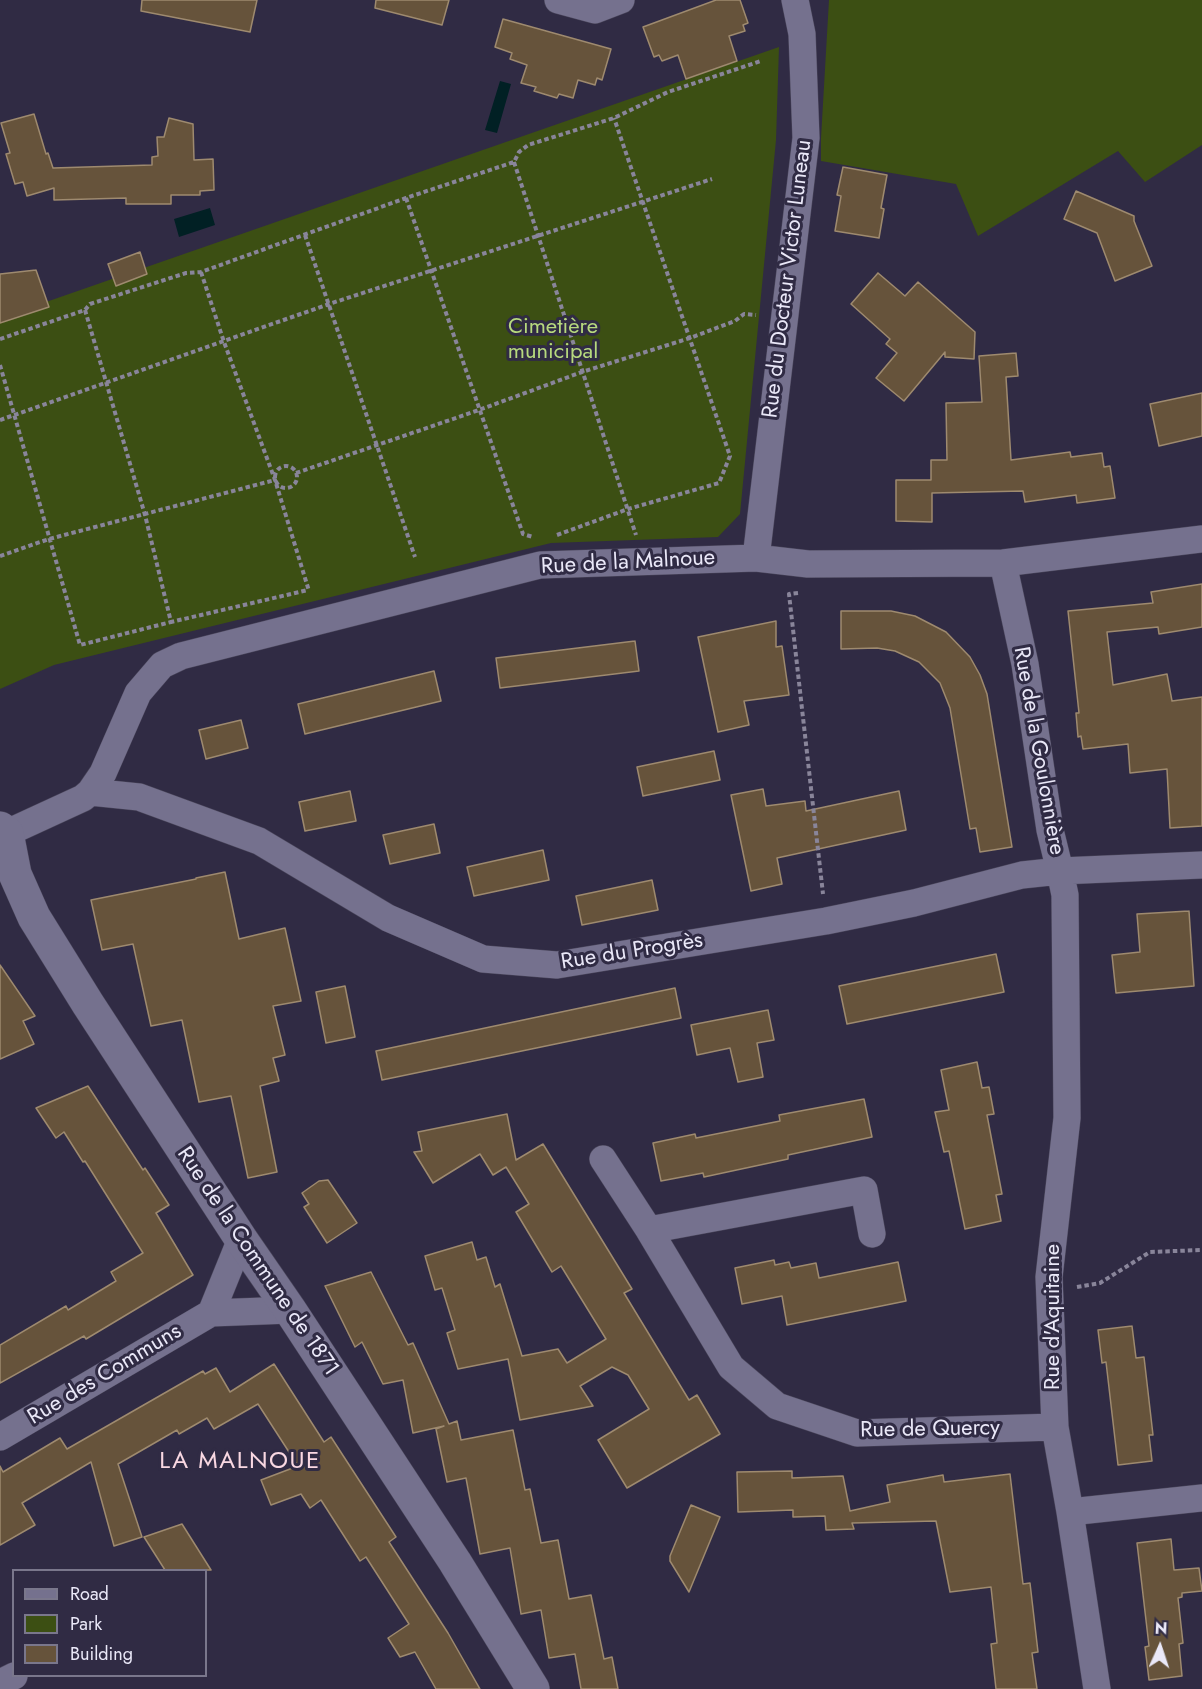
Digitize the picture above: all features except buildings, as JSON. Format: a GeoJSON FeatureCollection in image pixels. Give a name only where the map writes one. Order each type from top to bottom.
{"type":"FeatureCollection","features":[{"type":"Feature","properties":{"kind":"street"},"geometry":{"type":"LineString","coordinates":[[558,0],[595,10],[621,0]]}},
{"type":"Feature","properties":{"kind":"street","name":"Rue du Docteur Victor Luneau"},"geometry":{"type":"LineString","coordinates":[[756,558],[806,138],[802,33],[795,0]]}},
{"type":"Feature","properties":{"kind":"street","name":"Rue de la Malnoue"},"geometry":{"type":"LineString","coordinates":[[3,831],[83,798],[90,792],[103,773],[138,693],[148,678],[162,665],[181,656],[540,565],[756,558],[808,564],[1003,562],[1202,539]]}},
{"type":"Feature","properties":{"kind":"street","name":"Rue de la Goulonnière"},"geometry":{"type":"LineString","coordinates":[[1003,562],[1025,664],[1050,830],[1060,871],[1202,865]]}},
{"type":"Feature","properties":{"kind":"street","name":"Rue du Progrès"},"geometry":{"type":"LineString","coordinates":[[90,792],[139,797],[259,841],[388,918],[483,959],[557,965],[826,921],[914,903],[1022,874],[1060,871]]}},
{"type":"Feature","properties":{"kind":"street","name":"Rue de la Commune de 1871"},"geometry":{"type":"LineString","coordinates":[[3,831],[15,874],[34,917],[94,1014],[455,1562],[532,1689]]}},
{"type":"Feature","properties":{"kind":"street","name":"Rue d'Aquitaine"},"geometry":{"type":"LineString","coordinates":[[1060,871],[1065,895],[1067,1118],[1049,1277],[1055,1427],[1097,1689]]}},
{"type":"Feature","properties":{"kind":"street","name":"Rue de Quercy"},"geometry":{"type":"LineString","coordinates":[[603,1159],[649,1230],[731,1367],[777,1406],[857,1433],[1055,1427]]}},
{"type":"Feature","properties":{"kind":"street"},"geometry":{"type":"LineString","coordinates":[[649,1230],[864,1190],[872,1234]]}},
{"type":"Feature","properties":{"kind":"street"},"geometry":{"type":"LineString","coordinates":[[211,1313],[241,1239]]}},
{"type":"Feature","properties":{"kind":"street","name":"Rue des Communs"},"geometry":{"type":"LineString","coordinates":[[0,1437],[211,1313],[290,1310]]}},
{"type":"Feature","properties":{"kind":"street"},"geometry":{"type":"LineString","coordinates":[[1070,1512],[1202,1498]]}},
{"type":"Feature","properties":{"kind":"path"},"geometry":{"type":"LineString","coordinates":[[641,562],[638,540],[514,162],[519,152],[528,145],[614,118],[668,92],[761,61]]}},
{"type":"Feature","properties":{"kind":"path"},"geometry":{"type":"LineString","coordinates":[[555,536],[628,509],[718,483],[730,456],[614,118]]}},
{"type":"Feature","properties":{"kind":"path"},"geometry":{"type":"LineString","coordinates":[[0,339],[85,310],[90,304],[186,273],[201,272],[406,198],[514,162]]}},
{"type":"Feature","properties":{"kind":"path"},"geometry":{"type":"LineString","coordinates":[[0,420],[329,304],[712,179]]}},
{"type":"Feature","properties":{"kind":"path"},"geometry":{"type":"LineString","coordinates":[[406,198],[524,534],[534,537]]}},
{"type":"Feature","properties":{"kind":"path"},"geometry":{"type":"LineString","coordinates":[[305,235],[415,557]]}},
{"type":"Feature","properties":{"kind":"path"},"geometry":{"type":"LineString","coordinates":[[201,272],[224,342],[276,480],[318,621]]}},
{"type":"Feature","properties":{"kind":"path"},"geometry":{"type":"LineString","coordinates":[[85,310],[145,515],[171,622]]}},
{"type":"Feature","properties":{"kind":"path"},"geometry":{"type":"LineString","coordinates":[[296,473],[481,410],[582,372],[690,338],[735,321],[744,314],[784,318]]}},
{"type":"Feature","properties":{"kind":"path"},"geometry":{"type":"LineString","coordinates":[[0,365],[80,645],[308,590]]}},
{"type":"Feature","properties":{"kind":"path"},"geometry":{"type":"LineString","coordinates":[[282,467],[291,467],[296,473],[297,482],[290,488],[281,487],[276,480],[277,472],[282,467]]}},
{"type":"Feature","properties":{"kind":"path"},"geometry":{"type":"LineString","coordinates":[[0,556],[49,539],[276,480]]}},
{"type":"Feature","properties":{"kind":"path"},"geometry":{"type":"LineString","coordinates":[[808,564],[808,591],[789,594],[826,921]]}},
{"type":"Feature","properties":{"kind":"path"},"geometry":{"type":"LineString","coordinates":[[1050,1293],[1100,1283],[1149,1252],[1202,1250]]}},
{"type":"Feature","properties":{"kind":"green space"},"geometry":{"type":"Polygon","coordinates":[[[829,0],[1202,0],[1202,145],[1145,182],[1118,151],[978,236],[956,184],[821,161],[829,0]]]}},
{"type":"Feature","properties":{"kind":"green space","name":"Cimetière municipal"},"geometry":{"type":"Polygon","coordinates":[[[779,47],[776,140],[740,514],[718,537],[551,543],[54,665],[0,689],[0,318],[779,47]]]}},
{"type":"Feature","properties":{"kind":"shaded area"},"geometry":{"type":"Polygon","coordinates":[[[500,81],[511,84],[497,133],[485,130],[500,81]]]}},
{"type":"Feature","properties":{"kind":"shaded area"},"geometry":{"type":"Polygon","coordinates":[[[210,208],[215,225],[179,237],[174,219],[210,208]]]}},
{"type":"Feature","properties":{"kind":"district","name":"LA MALNOUE"},"geometry":{"type":"Point","coordinates":[240,1462]}}]}
